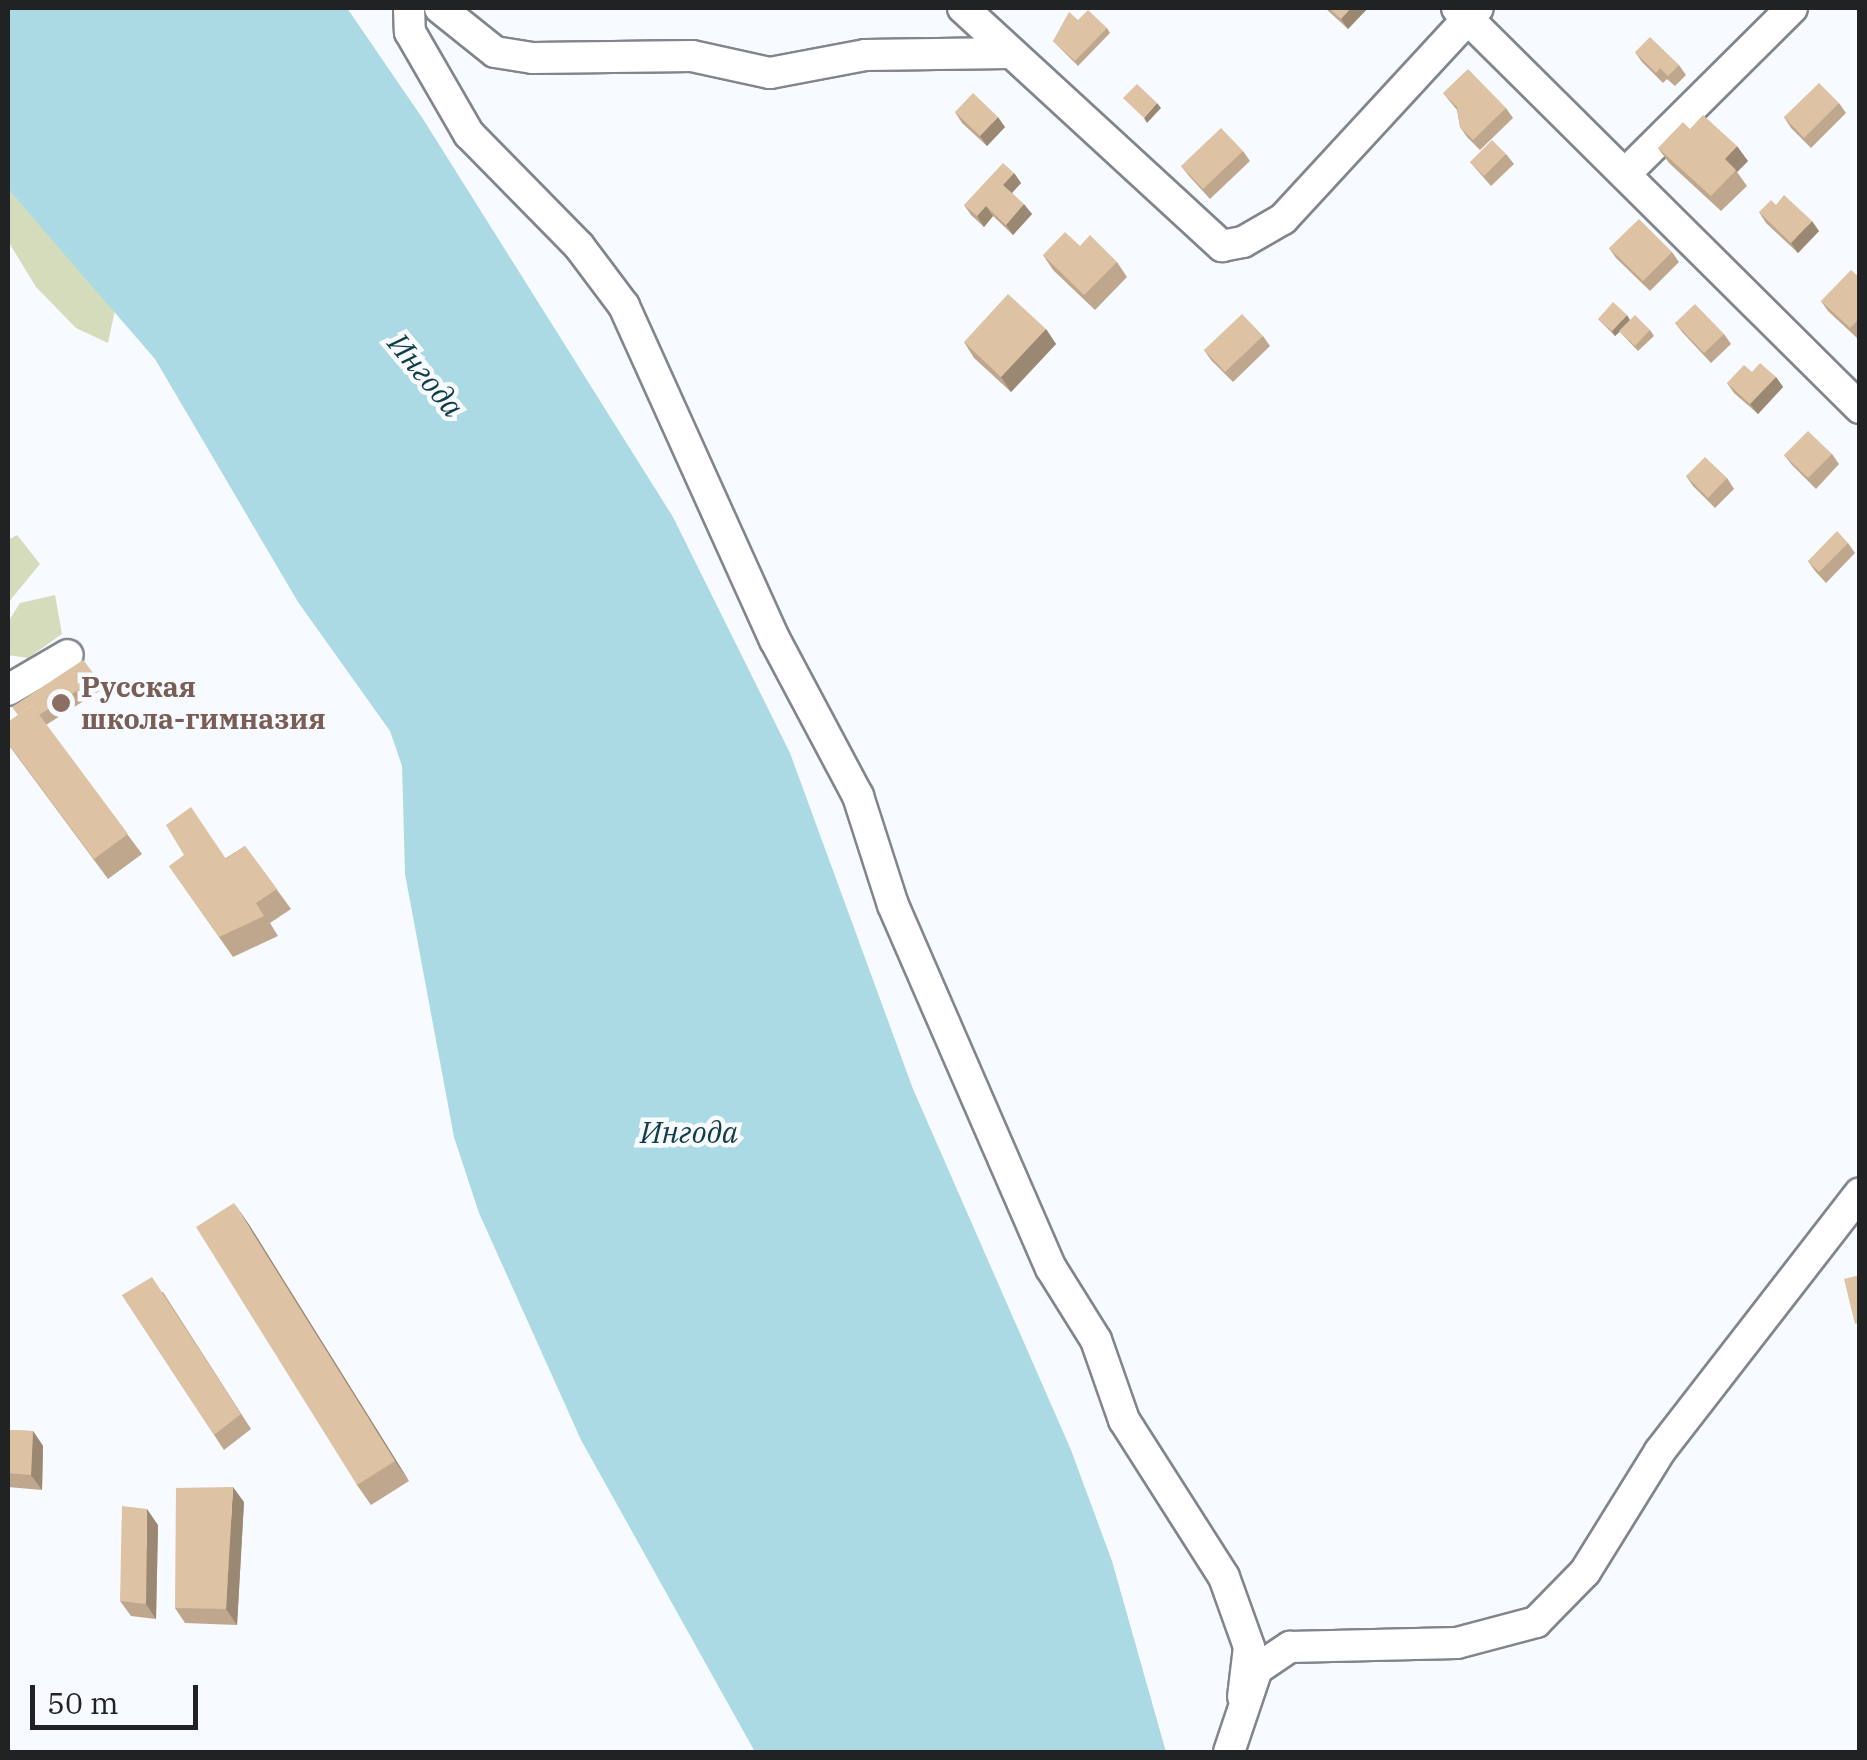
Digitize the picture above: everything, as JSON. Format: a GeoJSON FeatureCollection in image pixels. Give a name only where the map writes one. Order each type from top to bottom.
{"type":"FeatureCollection","features":[{"type":"Feature","properties":{"kind":"street"},"geometry":{"type":"LineString","coordinates":[[409,8],[410,32],[469,134],[579,246],[624,306],[774,640],[858,796],[893,905],[1051,1268],[1096,1340],[1124,1420],[1224,1577],[1249,1647],[1243,1697],[1229,1752]]}},
{"type":"Feature","properties":{"kind":"street"},"geometry":{"type":"LineString","coordinates":[[440,8],[495,52],[533,58],[692,56],[770,73],[865,55],[1009,53]]}},
{"type":"Feature","properties":{"kind":"street"},"geometry":{"type":"LineString","coordinates":[[963,8],[1222,246],[1242,242],[1282,219],[1468,11],[1860,408]]}},
{"type":"Feature","properties":{"kind":"street"},"geometry":{"type":"LineString","coordinates":[[1628,171],[1792,8]]}},
{"type":"Feature","properties":{"kind":"street"},"geometry":{"type":"LineString","coordinates":[[8,690],[68,655]]}},
{"type":"Feature","properties":{"kind":"street"},"geometry":{"type":"LineString","coordinates":[[1243,1697],[1257,1668],[1290,1647],[1458,1643],[1536,1622],[1585,1572],[1660,1451],[1860,1193]]}},
{"type":"Feature","properties":{"kind":"green space"},"geometry":{"type":"Polygon","coordinates":[[[8,189],[115,310],[108,343],[76,328],[36,287],[8,241],[8,189]]]}},
{"type":"Feature","properties":{"kind":"green space"},"geometry":{"type":"Polygon","coordinates":[[[17,535],[40,564],[8,603],[8,540],[17,535]]]}},
{"type":"Feature","properties":{"kind":"green space"},"geometry":{"type":"Polygon","coordinates":[[[55,595],[62,634],[28,658],[8,655],[8,622],[20,603],[55,595]]]}},
{"type":"Feature","properties":{"kind":"water","name":"Ингода"},"geometry":{"type":"Polygon","coordinates":[[[8,8],[347,8],[423,119],[673,517],[790,753],[913,1089],[1071,1450],[1112,1561],[1166,1752],[755,1752],[581,1440],[479,1213],[454,1137],[405,874],[402,766],[390,731],[298,602],[155,359],[8,189],[8,8]]]}},
{"type":"Feature","properties":{"kind":"building"},"geometry":{"type":"Polygon","coordinates":[[[1329,8],[1351,8],[1341,19],[1329,8]]]}},
{"type":"Feature","properties":{"kind":"building"},"geometry":{"type":"Polygon","coordinates":[[[1088,10],[1107,28],[1075,61],[1053,41],[1069,12],[1078,20],[1088,10]]]}},
{"type":"Feature","properties":{"kind":"building"},"geometry":{"type":"Polygon","coordinates":[[[1650,37],[1679,65],[1668,76],[1660,68],[1656,73],[1635,52],[1650,37]]]}},
{"type":"Feature","properties":{"kind":"building"},"geometry":{"type":"Polygon","coordinates":[[[1468,69],[1506,108],[1473,140],[1460,127],[1457,107],[1443,93],[1468,69]]]}},
{"type":"Feature","properties":{"kind":"building"},"geometry":{"type":"Polygon","coordinates":[[[1819,83],[1839,103],[1804,138],[1784,117],[1819,83]]]}},
{"type":"Feature","properties":{"kind":"building"},"geometry":{"type":"Polygon","coordinates":[[[1137,84],[1157,103],[1144,118],[1123,98],[1137,84]]]}},
{"type":"Feature","properties":{"kind":"building"},"geometry":{"type":"Polygon","coordinates":[[[973,93],[998,117],[980,136],[955,112],[973,93]]]}},
{"type":"Feature","properties":{"kind":"building"},"geometry":{"type":"Polygon","coordinates":[[[1703,115],[1737,146],[1725,159],[1736,170],[1711,196],[1658,148],[1683,122],[1690,129],[1703,115]]]}},
{"type":"Feature","properties":{"kind":"building"},"geometry":{"type":"Polygon","coordinates":[[[1221,128],[1243,151],[1203,189],[1181,166],[1221,128]]]}},
{"type":"Feature","properties":{"kind":"building"},"geometry":{"type":"Polygon","coordinates":[[[1492,140],[1506,154],[1484,176],[1470,162],[1492,140]]]}},
{"type":"Feature","properties":{"kind":"building"},"geometry":{"type":"Polygon","coordinates":[[[1003,163],[1014,173],[1003,185],[1024,204],[1006,225],[986,206],[977,216],[964,205],[1003,163]]]}},
{"type":"Feature","properties":{"kind":"building"},"geometry":{"type":"Polygon","coordinates":[[[1784,195],[1812,221],[1791,243],[1759,212],[1771,200],[1776,205],[1784,195]]]}},
{"type":"Feature","properties":{"kind":"building"},"geometry":{"type":"Polygon","coordinates":[[[1639,219],[1672,252],[1643,281],[1609,248],[1639,219]]]}},
{"type":"Feature","properties":{"kind":"building"},"geometry":{"type":"Polygon","coordinates":[[[1065,232],[1080,246],[1090,235],[1117,262],[1084,295],[1043,255],[1065,232]]]}},
{"type":"Feature","properties":{"kind":"building"},"geometry":{"type":"Polygon","coordinates":[[[1851,270],[1860,278],[1860,318],[1850,328],[1821,301],[1851,270]]]}},
{"type":"Feature","properties":{"kind":"building"},"geometry":{"type":"Polygon","coordinates":[[[1008,294],[1046,329],[1001,377],[964,342],[1008,294]]]}},
{"type":"Feature","properties":{"kind":"building"},"geometry":{"type":"Polygon","coordinates":[[[1613,302],[1627,315],[1612,331],[1598,319],[1613,302]]]}},
{"type":"Feature","properties":{"kind":"building"},"geometry":{"type":"Polygon","coordinates":[[[1695,304],[1724,334],[1704,353],[1675,323],[1695,304]]]}},
{"type":"Feature","properties":{"kind":"building"},"geometry":{"type":"Polygon","coordinates":[[[1242,314],[1263,336],[1225,372],[1204,350],[1242,314]]]}},
{"type":"Feature","properties":{"kind":"building"},"geometry":{"type":"Polygon","coordinates":[[[1635,315],[1650,330],[1635,346],[1619,331],[1635,315]]]}},
{"type":"Feature","properties":{"kind":"building"},"geometry":{"type":"Polygon","coordinates":[[[1760,363],[1776,377],[1750,404],[1727,383],[1744,365],[1752,372],[1760,363]]]}},
{"type":"Feature","properties":{"kind":"building"},"geometry":{"type":"Polygon","coordinates":[[[1808,431],[1832,454],[1808,478],[1784,455],[1808,431]]]}},
{"type":"Feature","properties":{"kind":"building"},"geometry":{"type":"Polygon","coordinates":[[[1705,457],[1727,478],[1708,498],[1686,476],[1705,457]]]}},
{"type":"Feature","properties":{"kind":"building"},"geometry":{"type":"Polygon","coordinates":[[[1837,531],[1848,543],[1819,572],[1808,561],[1837,531]]]}},
{"type":"Feature","properties":{"kind":"building"},"geometry":{"type":"Polygon","coordinates":[[[83,660],[97,678],[39,715],[32,705],[18,715],[12,707],[83,660]]]}},
{"type":"Feature","properties":{"kind":"building","name":"Русская школа-гимназия"},"geometry":{"type":"Polygon","coordinates":[[[32,705],[128,834],[94,859],[8,743],[8,722],[32,705]]]}},
{"type":"Feature","properties":{"kind":"building"},"geometry":{"type":"Polygon","coordinates":[[[191,807],[226,859],[245,846],[277,889],[256,903],[264,916],[219,937],[169,866],[184,855],[166,825],[191,807]]]}},
{"type":"Feature","properties":{"kind":"building"},"geometry":{"type":"Polygon","coordinates":[[[234,1203],[395,1461],[357,1485],[196,1227],[234,1203]]]}},
{"type":"Feature","properties":{"kind":"building"},"geometry":{"type":"Polygon","coordinates":[[[1860,1275],[1860,1322],[1855,1324],[1844,1279],[1860,1275]]]}},
{"type":"Feature","properties":{"kind":"building"},"geometry":{"type":"Polygon","coordinates":[[[152,1277],[241,1414],[214,1435],[122,1295],[152,1277]]]}},
{"type":"Feature","properties":{"kind":"building"},"geometry":{"type":"Polygon","coordinates":[[[8,1430],[33,1431],[31,1475],[8,1473],[8,1430]]]}},
{"type":"Feature","properties":{"kind":"building"},"geometry":{"type":"Polygon","coordinates":[[[233,1487],[226,1609],[175,1608],[176,1488],[233,1487]]]}},
{"type":"Feature","properties":{"kind":"building"},"geometry":{"type":"Polygon","coordinates":[[[122,1506],[147,1509],[146,1604],[120,1601],[122,1506]]]}},
{"type":"Feature","properties":{"kind":"place","name":"Русская школа-гимназия"},"geometry":{"type":"Point","coordinates":[61,703]}}]}
